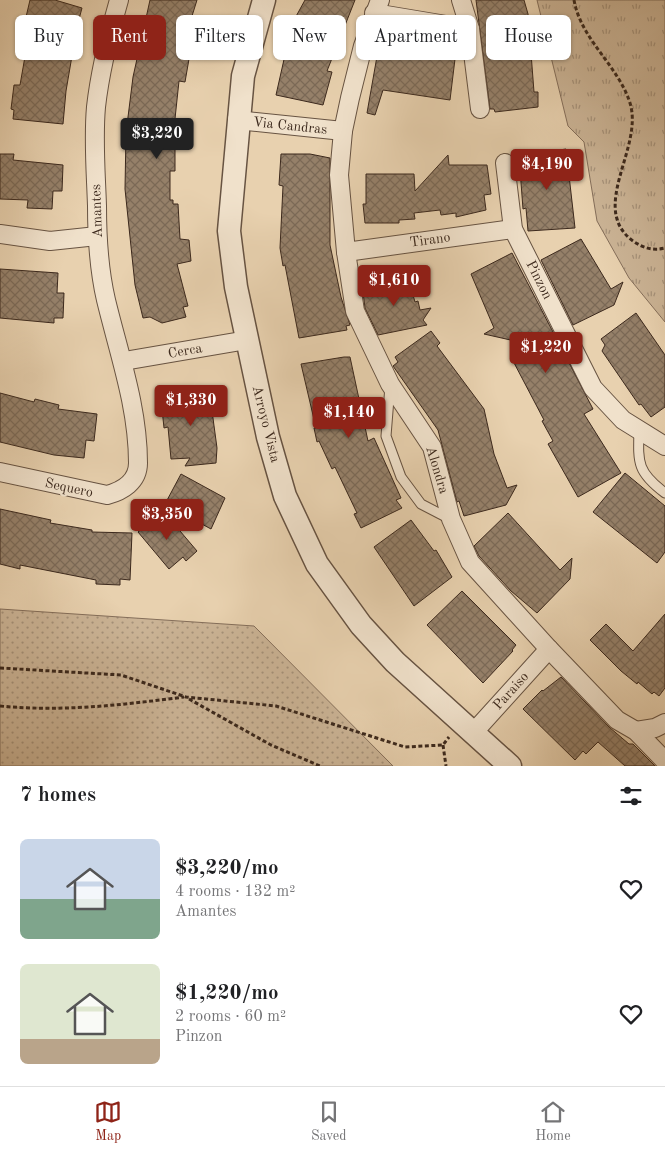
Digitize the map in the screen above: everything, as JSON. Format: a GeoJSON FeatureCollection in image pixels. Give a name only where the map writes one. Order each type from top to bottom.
{"type":"FeatureCollection","features":[{"type":"Feature","properties":{"kind":"street","name":"Amantes"},"geometry":{"type":"LineString","coordinates":[[119,0],[105,51],[96,108],[98,236],[106,299],[124,361]]}},
{"type":"Feature","properties":{"kind":"street","name":"Arroyo Vista"},"geometry":{"type":"LineString","coordinates":[[264,0],[242,76],[229,231],[236,287],[247,340],[268,437],[285,496],[318,564],[361,625],[395,662],[510,766]]}},
{"type":"Feature","properties":{"kind":"street"},"geometry":{"type":"LineString","coordinates":[[461,0],[466,15]]}},
{"type":"Feature","properties":{"kind":"street"},"geometry":{"type":"LineString","coordinates":[[377,6],[413,15]]}},
{"type":"Feature","properties":{"kind":"street","name":"Alondra"},"geometry":{"type":"LineString","coordinates":[[377,6],[363,46],[343,131],[339,175],[346,252],[355,311],[390,384],[432,447],[451,519],[470,562],[549,650],[617,720],[636,731],[665,761]]}},
{"type":"Feature","properties":{"kind":"street"},"geometry":{"type":"LineString","coordinates":[[474,60],[480,109]]}},
{"type":"Feature","properties":{"kind":"street","name":"Via Candras"},"geometry":{"type":"LineString","coordinates":[[237,120],[343,131]]}},
{"type":"Feature","properties":{"kind":"street","name":"Pinzon"},"geometry":{"type":"LineString","coordinates":[[505,162],[513,229],[593,388],[623,420],[665,446]]}},
{"type":"Feature","properties":{"kind":"street","name":"Tirano"},"geometry":{"type":"LineString","coordinates":[[346,252],[513,229]]}},
{"type":"Feature","properties":{"kind":"street"},"geometry":{"type":"LineString","coordinates":[[0,234],[50,240],[98,236]]}},
{"type":"Feature","properties":{"kind":"street","name":"Cerca"},"geometry":{"type":"LineString","coordinates":[[124,361],[247,340]]}},
{"type":"Feature","properties":{"kind":"street","name":"Sequero"},"geometry":{"type":"LineString","coordinates":[[0,472],[107,495],[119,492],[130,483],[136,475],[138,464],[133,408],[124,361]]}},
{"type":"Feature","properties":{"kind":"street","name":"Paraiso"},"geometry":{"type":"LineString","coordinates":[[467,728],[549,650]]}},
{"type":"Feature","properties":{"kind":"street"},"geometry":{"type":"LineString","coordinates":[[636,731],[655,728],[665,723]]}},
{"type":"Feature","properties":{"kind":"lane"},"geometry":{"type":"LineString","coordinates":[[390,384],[386,436],[401,477],[421,504],[451,519]]}},
{"type":"Feature","properties":{"kind":"lane"},"geometry":{"type":"LineString","coordinates":[[639,430],[638,460],[647,480],[665,493]]}},
{"type":"Feature","properties":{"kind":"path"},"geometry":{"type":"LineString","coordinates":[[574,0],[580,22],[622,85],[632,111],[627,153],[615,200],[616,219],[628,237],[639,245],[648,249],[665,248]]}},
{"type":"Feature","properties":{"kind":"path"},"geometry":{"type":"LineString","coordinates":[[0,668],[121,675],[186,697],[271,745],[320,766]]}},
{"type":"Feature","properties":{"kind":"path"},"geometry":{"type":"LineString","coordinates":[[0,706],[54,709],[97,708],[186,697],[276,706],[405,747],[443,745],[467,728]]}},
{"type":"Feature","properties":{"kind":"path"},"geometry":{"type":"LineString","coordinates":[[443,745],[446,766]]}},
{"type":"Feature","properties":{"kind":"green space"},"geometry":{"type":"Polygon","coordinates":[[[537,0],[665,0],[665,322],[629,278],[597,221],[584,142],[568,126],[552,60],[571,60],[571,15],[541,15],[537,0]]]}},
{"type":"Feature","properties":{"kind":"green space"},"geometry":{"type":"Polygon","coordinates":[[[0,609],[254,626],[393,766],[0,766],[0,609]]]}},
{"type":"Feature","properties":{"kind":"building"},"geometry":{"type":"Polygon","coordinates":[[[30,0],[55,0],[82,8],[80,15],[26,15],[30,0]]]}},
{"type":"Feature","properties":{"kind":"building"},"geometry":{"type":"Polygon","coordinates":[[[150,0],[197,0],[192,15],[176,15],[176,60],[189,60],[185,82],[179,81],[172,147],[175,147],[175,171],[170,171],[170,200],[173,200],[173,204],[178,204],[180,239],[189,240],[191,261],[177,264],[188,306],[183,307],[186,317],[162,323],[150,317],[143,318],[135,285],[125,189],[126,133],[137,60],[166,60],[166,15],[147,15],[150,0]]]}},
{"type":"Feature","properties":{"kind":"building"},"geometry":{"type":"Polygon","coordinates":[[[305,0],[355,0],[346,23],[346,15],[297,15],[305,0]]]}},
{"type":"Feature","properties":{"kind":"building"},"geometry":{"type":"Polygon","coordinates":[[[476,0],[524,0],[528,15],[486,15],[486,60],[532,60],[534,92],[538,92],[538,107],[495,112],[494,109],[490,109],[476,0]]]}},
{"type":"Feature","properties":{"kind":"building"},"geometry":{"type":"Polygon","coordinates":[[[24,60],[71,60],[63,124],[13,119],[14,110],[11,109],[14,85],[20,85],[24,60]]]}},
{"type":"Feature","properties":{"kind":"building"},"geometry":{"type":"Polygon","coordinates":[[[284,60],[331,60],[327,71],[332,72],[323,105],[276,95],[284,60]]]}},
{"type":"Feature","properties":{"kind":"building"},"geometry":{"type":"Polygon","coordinates":[[[376,60],[455,60],[450,100],[383,90],[375,115],[367,113],[376,60]]]}},
{"type":"Feature","properties":{"kind":"building"},"geometry":{"type":"Polygon","coordinates":[[[566,149],[575,228],[528,231],[526,208],[523,209],[519,156],[566,149]]]}},
{"type":"Feature","properties":{"kind":"building"},"geometry":{"type":"Polygon","coordinates":[[[0,154],[14,154],[13,160],[63,165],[62,191],[53,191],[52,209],[27,208],[28,200],[0,199],[0,154]]]}},
{"type":"Feature","properties":{"kind":"building"},"geometry":{"type":"Polygon","coordinates":[[[281,154],[310,154],[330,158],[330,245],[341,297],[350,325],[346,326],[347,330],[299,338],[280,248],[283,186],[279,185],[281,154]]]}},
{"type":"Feature","properties":{"kind":"building"},"geometry":{"type":"Polygon","coordinates":[[[448,155],[449,165],[487,165],[491,194],[484,195],[486,210],[456,217],[456,213],[441,215],[440,210],[414,213],[415,219],[399,220],[399,223],[365,223],[363,204],[366,204],[366,174],[414,174],[415,191],[448,155]]]}},
{"type":"Feature","properties":{"kind":"building"},"geometry":{"type":"Polygon","coordinates":[[[581,239],[611,289],[623,282],[614,305],[573,325],[541,260],[581,239]]]}},
{"type":"Feature","properties":{"kind":"building"},"geometry":{"type":"Polygon","coordinates":[[[512,253],[593,409],[584,414],[621,473],[578,497],[548,444],[553,441],[512,359],[537,346],[484,334],[494,328],[471,274],[512,253]]]}},
{"type":"Feature","properties":{"kind":"building"},"geometry":{"type":"Polygon","coordinates":[[[0,269],[58,273],[57,293],[64,293],[63,318],[54,318],[54,323],[0,318],[0,269]]]}},
{"type":"Feature","properties":{"kind":"building"},"geometry":{"type":"Polygon","coordinates":[[[407,274],[415,302],[418,301],[420,310],[431,308],[423,320],[427,325],[378,335],[365,308],[363,292],[386,286],[385,279],[407,274]]]}},
{"type":"Feature","properties":{"kind":"building"},"geometry":{"type":"Polygon","coordinates":[[[636,313],[665,355],[665,407],[651,417],[641,404],[639,405],[602,351],[605,345],[601,339],[636,313]]]}},
{"type":"Feature","properties":{"kind":"building"},"geometry":{"type":"Polygon","coordinates":[[[431,331],[440,343],[437,346],[484,409],[494,454],[507,488],[517,485],[506,505],[464,516],[459,501],[457,502],[438,430],[393,366],[398,362],[395,357],[431,331]]]}},
{"type":"Feature","properties":{"kind":"building"},"geometry":{"type":"Polygon","coordinates":[[[350,357],[368,441],[374,438],[401,498],[396,500],[402,508],[361,528],[354,514],[357,513],[335,467],[332,469],[319,441],[317,442],[314,428],[316,428],[301,364],[350,357]]]}},
{"type":"Feature","properties":{"kind":"building"},"geometry":{"type":"Polygon","coordinates":[[[204,388],[205,397],[210,396],[217,448],[216,463],[185,466],[190,458],[171,459],[168,427],[164,428],[163,403],[173,400],[172,392],[204,388]]]}},
{"type":"Feature","properties":{"kind":"building"},"geometry":{"type":"Polygon","coordinates":[[[0,393],[34,402],[35,399],[59,405],[58,409],[97,414],[94,441],[86,440],[84,458],[54,455],[0,442],[0,393]]]}},
{"type":"Feature","properties":{"kind":"building"},"geometry":{"type":"Polygon","coordinates":[[[625,473],[665,506],[665,552],[657,563],[593,512],[625,473]]]}},
{"type":"Feature","properties":{"kind":"building"},"geometry":{"type":"Polygon","coordinates":[[[181,474],[225,498],[211,529],[165,504],[181,474]]]}},
{"type":"Feature","properties":{"kind":"building"},"geometry":{"type":"Polygon","coordinates":[[[0,509],[51,520],[50,523],[92,530],[92,532],[132,533],[130,580],[120,579],[120,585],[96,584],[96,580],[20,565],[20,569],[0,564],[0,509]]]}},
{"type":"Feature","properties":{"kind":"building"},"geometry":{"type":"Polygon","coordinates":[[[163,511],[197,551],[186,561],[183,557],[169,569],[138,532],[163,511]]]}},
{"type":"Feature","properties":{"kind":"building"},"geometry":{"type":"Polygon","coordinates":[[[508,513],[560,570],[572,558],[570,579],[537,613],[511,591],[479,556],[474,546],[508,513]]]}},
{"type":"Feature","properties":{"kind":"building"},"geometry":{"type":"Polygon","coordinates":[[[411,520],[434,551],[436,550],[452,577],[414,606],[374,547],[411,520]]]}},
{"type":"Feature","properties":{"kind":"building"},"geometry":{"type":"Polygon","coordinates":[[[462,591],[516,645],[513,651],[483,683],[427,625],[462,591]]]}},
{"type":"Feature","properties":{"kind":"building"},"geometry":{"type":"Polygon","coordinates":[[[665,614],[665,688],[659,696],[654,692],[652,694],[638,682],[637,684],[590,640],[606,624],[633,651],[665,614]]]}},
{"type":"Feature","properties":{"kind":"building"},"geometry":{"type":"Polygon","coordinates":[[[561,677],[609,727],[629,744],[633,744],[655,766],[625,766],[598,742],[586,754],[583,751],[575,760],[523,709],[542,690],[561,677]]]}}]}
